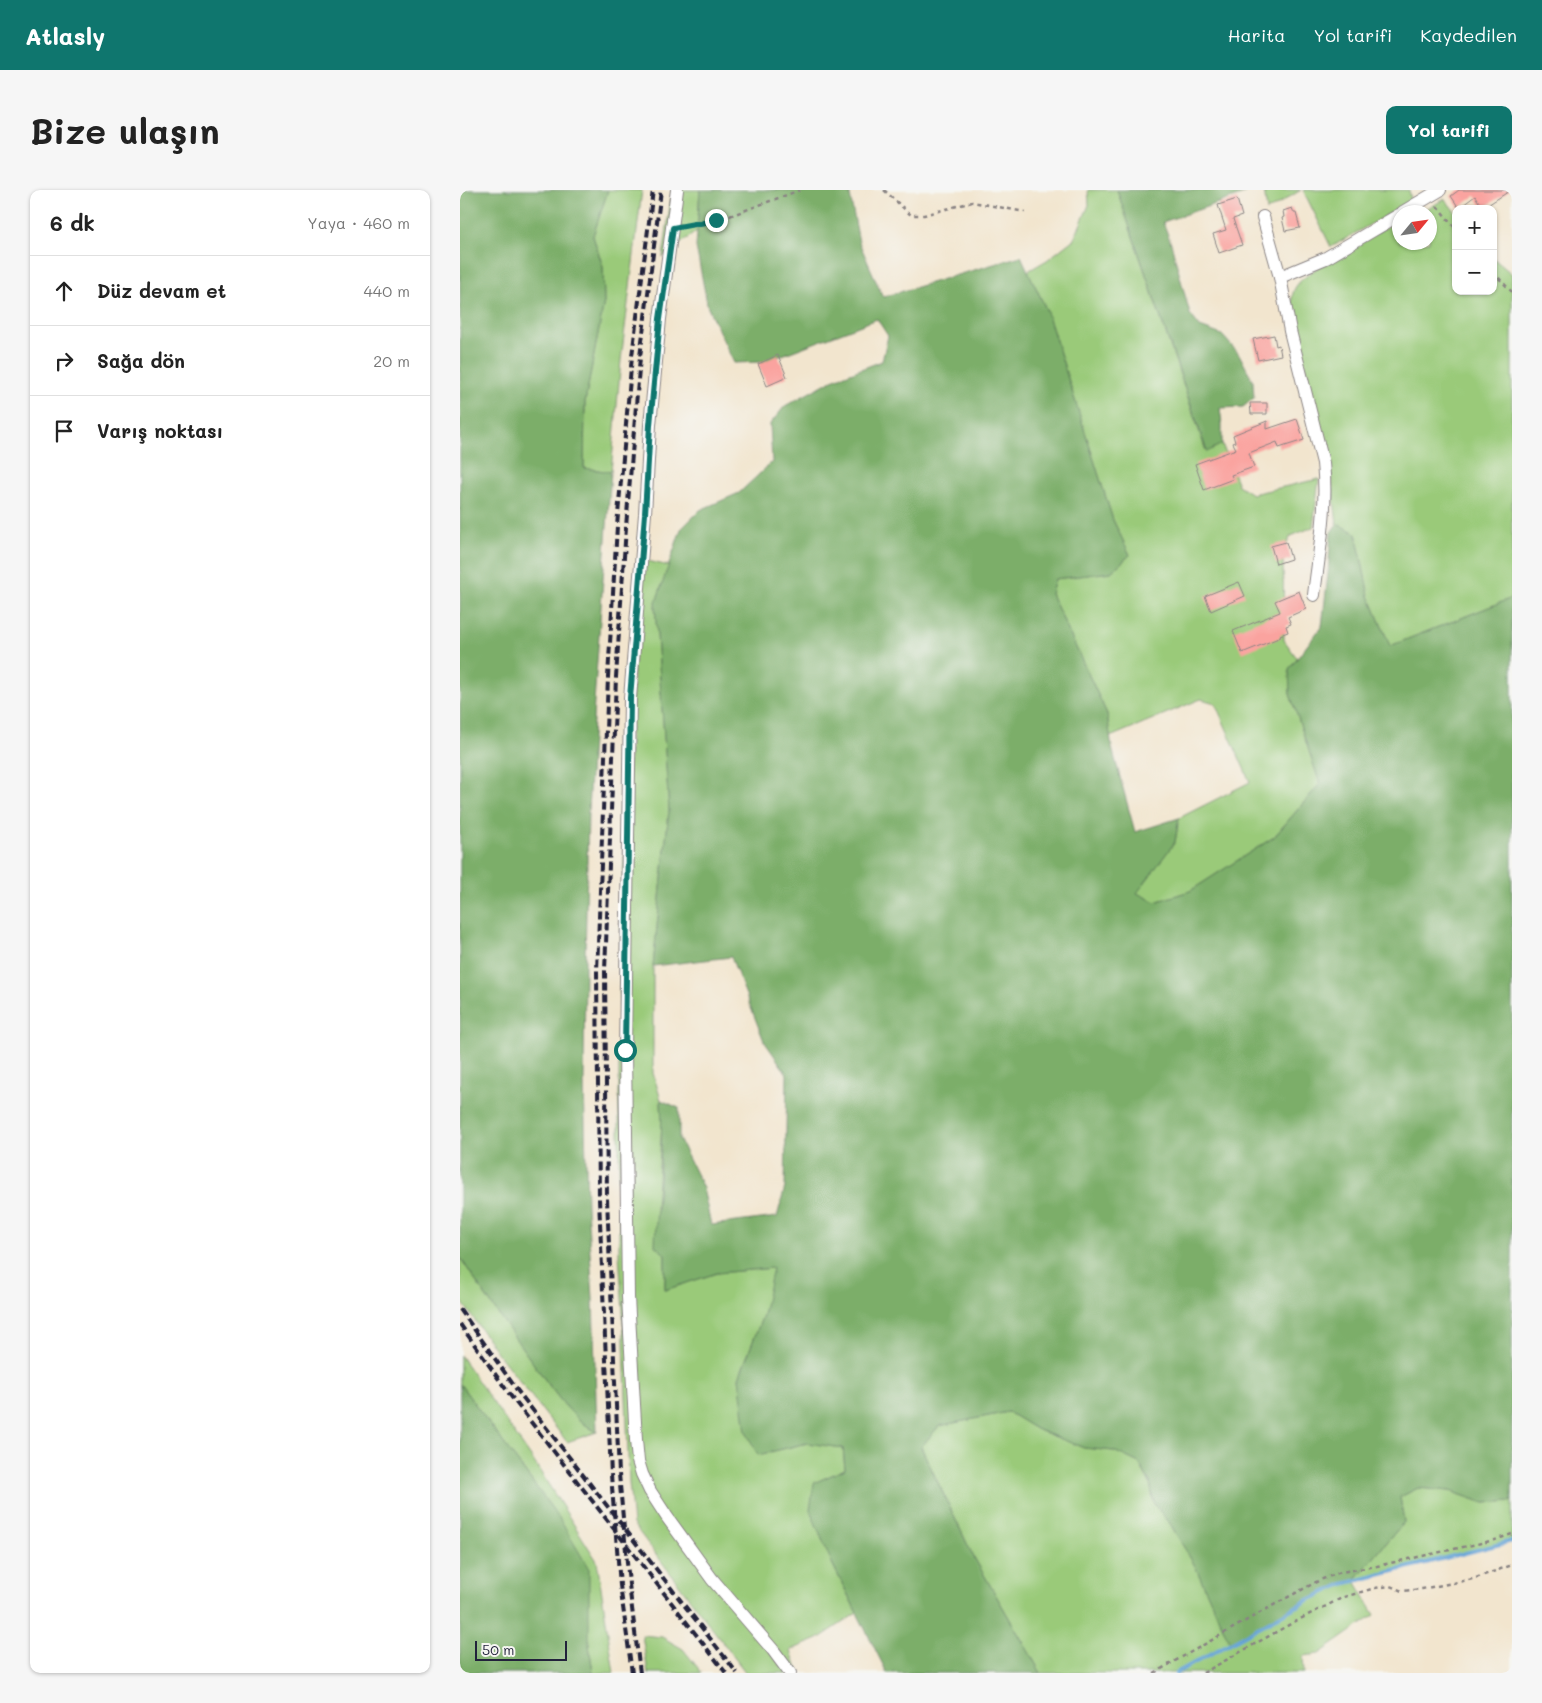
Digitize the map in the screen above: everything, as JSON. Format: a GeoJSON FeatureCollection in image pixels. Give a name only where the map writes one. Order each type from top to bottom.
{"type":"FeatureCollection","features":[{"type":"Feature","properties":{"kind":"street"},"geometry":{"type":"LineString","coordinates":[[677,190],[660,319],[650,425],[645,514],[630,698],[625,1050],[628,1297],[636,1440],[638,1461],[642,1474],[650,1491],[667,1517],[712,1578],[790,1673]]}},
{"type":"Feature","properties":{"kind":"street"},"geometry":{"type":"LineString","coordinates":[[1413,205],[1429,194]]}},
{"type":"Feature","properties":{"kind":"street"},"geometry":{"type":"LineString","coordinates":[[1263,217],[1280,277],[1290,331],[1323,462],[1325,479],[1322,526],[1314,595]]}},
{"type":"Feature","properties":{"kind":"street"},"geometry":{"type":"LineString","coordinates":[[1280,277],[1326,258],[1392,219]]}},
{"type":"Feature","properties":{"kind":"path"},"geometry":{"type":"LineString","coordinates":[[673,228],[716,220],[800,190]]}},
{"type":"Feature","properties":{"kind":"path"},"geometry":{"type":"LineString","coordinates":[[884,190],[911,215],[924,215],[972,202],[1026,212]]}},
{"type":"Feature","properties":{"kind":"path"},"geometry":{"type":"LineString","coordinates":[[1429,194],[1452,224]]}},
{"type":"Feature","properties":{"kind":"path"},"geometry":{"type":"LineString","coordinates":[[1497,276],[1512,292]]}},
{"type":"Feature","properties":{"kind":"path"},"geometry":{"type":"LineString","coordinates":[[1154,1673],[1320,1580],[1341,1572],[1495,1540],[1512,1534]]}},
{"type":"Feature","properties":{"kind":"path"},"geometry":{"type":"LineString","coordinates":[[1203,1673],[1344,1596],[1390,1586],[1402,1591],[1422,1589],[1473,1579],[1512,1565]]}},
{"type":"Feature","properties":{"kind":"green space"},"geometry":{"type":"Polygon","coordinates":[[[460,190],[608,190],[593,236],[603,267],[604,302],[585,402],[584,468],[611,472],[588,812],[585,963],[584,1081],[587,1206],[593,1298],[597,1432],[577,1418],[560,1400],[460,1257],[460,190]]]}},
{"type":"Feature","properties":{"kind":"green space"},"geometry":{"type":"Polygon","coordinates":[[[608,190],[642,190],[621,360],[611,472],[584,468],[585,402],[604,302],[603,267],[593,236],[608,190]]]}},
{"type":"Feature","properties":{"kind":"green space"},"geometry":{"type":"Polygon","coordinates":[[[672,190],[700,190],[697,231],[663,257],[672,190]]]}},
{"type":"Feature","properties":{"kind":"green space"},"geometry":{"type":"Polygon","coordinates":[[[700,190],[849,190],[859,242],[883,297],[1021,256],[1046,309],[1113,520],[1130,555],[1111,572],[1055,579],[1051,594],[1107,714],[1112,748],[1135,832],[1179,818],[1175,842],[1137,893],[1155,902],[1190,891],[1274,837],[1320,784],[1290,694],[1289,669],[1322,626],[1331,532],[1337,524],[1356,533],[1369,596],[1390,646],[1512,598],[1512,1501],[1484,1503],[1450,1491],[1418,1488],[1400,1497],[1404,1522],[1354,1581],[1338,1586],[1306,1601],[1230,1643],[1195,1566],[1169,1522],[1154,1504],[1150,1482],[1139,1463],[1114,1451],[1084,1448],[1036,1429],[1008,1412],[939,1426],[921,1447],[972,1554],[1041,1673],[887,1673],[831,1561],[810,1510],[814,1483],[845,1469],[843,1448],[807,1443],[758,1455],[746,1432],[739,1378],[763,1315],[773,1268],[717,1273],[665,1290],[665,1254],[655,1246],[662,1118],[661,1100],[679,1108],[679,1139],[703,1188],[711,1225],[777,1217],[785,1187],[787,1074],[764,1041],[731,957],[653,966],[669,810],[655,605],[681,529],[700,510],[739,493],[772,462],[770,424],[785,406],[832,380],[882,361],[888,336],[877,319],[764,362],[734,363],[708,308],[696,247],[700,190]]]}},
{"type":"Feature","properties":{"kind":"green space"},"geometry":{"type":"Polygon","coordinates":[[[1088,190],[1117,190],[1206,451],[1222,444],[1238,485],[1252,494],[1319,479],[1313,527],[1291,536],[1283,551],[1284,640],[1297,658],[1289,669],[1290,694],[1320,784],[1274,837],[1190,891],[1155,902],[1136,893],[1175,842],[1179,818],[1250,782],[1215,703],[1201,699],[1110,737],[1107,714],[1051,594],[1055,579],[1111,572],[1130,555],[1113,520],[1046,309],[1028,271],[1047,260],[1074,239],[1089,205],[1088,190]]]}},
{"type":"Feature","properties":{"kind":"green space"},"geometry":{"type":"Polygon","coordinates":[[[1117,190],[1248,190],[1244,194],[1163,222],[1171,243],[1190,314],[1200,327],[1222,335],[1239,354],[1253,381],[1254,398],[1243,407],[1220,408],[1222,444],[1207,452],[1117,190]]]}},
{"type":"Feature","properties":{"kind":"green space"},"geometry":{"type":"Polygon","coordinates":[[[1264,190],[1301,190],[1267,211],[1264,190]]]}},
{"type":"Feature","properties":{"kind":"green space"},"geometry":{"type":"Polygon","coordinates":[[[1303,190],[1409,190],[1411,200],[1404,205],[1392,205],[1392,212],[1331,247],[1303,190]]]}},
{"type":"Feature","properties":{"kind":"green space"},"geometry":{"type":"Polygon","coordinates":[[[1445,199],[1452,208],[1452,295],[1497,295],[1497,261],[1512,274],[1512,598],[1390,646],[1369,596],[1356,533],[1337,524],[1329,460],[1293,319],[1292,299],[1295,288],[1312,271],[1392,224],[1392,250],[1437,250],[1437,205],[1434,205],[1445,199]]]}},
{"type":"Feature","properties":{"kind":"green space"},"geometry":{"type":"Polygon","coordinates":[[[639,559],[669,566],[655,605],[669,810],[653,966],[653,1073],[661,1100],[662,1123],[656,1208],[665,1254],[665,1290],[717,1273],[774,1268],[763,1315],[739,1378],[758,1455],[807,1443],[843,1448],[845,1469],[814,1483],[831,1561],[857,1613],[818,1639],[791,1650],[796,1666],[801,1673],[746,1673],[633,1524],[629,1483],[619,1254],[619,1024],[622,895],[639,559]]]}},
{"type":"Feature","properties":{"kind":"green space"},"geometry":{"type":"Polygon","coordinates":[[[460,1257],[560,1400],[577,1418],[597,1432],[567,1442],[496,1351],[460,1299],[460,1257]]]}},
{"type":"Feature","properties":{"kind":"green space"},"geometry":{"type":"Polygon","coordinates":[[[460,1355],[531,1457],[597,1561],[614,1673],[593,1673],[589,1645],[559,1518],[460,1384],[460,1355]]]}},
{"type":"Feature","properties":{"kind":"green space"},"geometry":{"type":"Polygon","coordinates":[[[460,1384],[559,1518],[589,1569],[589,1645],[593,1673],[460,1673],[460,1384]]]}},
{"type":"Feature","properties":{"kind":"green space"},"geometry":{"type":"Polygon","coordinates":[[[1008,1412],[1036,1429],[1084,1448],[1114,1451],[1139,1463],[1150,1483],[1154,1504],[1169,1522],[1195,1566],[1230,1642],[1306,1600],[1354,1581],[1404,1522],[1400,1497],[1418,1488],[1450,1491],[1484,1503],[1512,1501],[1512,1541],[1355,1581],[1375,1615],[1319,1654],[1303,1656],[1304,1673],[1041,1673],[972,1554],[921,1447],[939,1426],[1008,1412]]]}},
{"type":"Feature","properties":{"kind":"green space"},"geometry":{"type":"Polygon","coordinates":[[[642,1635],[662,1637],[683,1649],[702,1673],[648,1673],[642,1635]]]}},
{"type":"Feature","properties":{"kind":"building"},"geometry":{"type":"Polygon","coordinates":[[[1459,190],[1511,190],[1488,205],[1481,205],[1475,196],[1463,205],[1457,205],[1451,196],[1459,190]]]}},
{"type":"Feature","properties":{"kind":"building"},"geometry":{"type":"Polygon","coordinates":[[[1237,199],[1242,216],[1233,219],[1242,245],[1219,253],[1213,234],[1226,230],[1218,205],[1237,199]]]}},
{"type":"Feature","properties":{"kind":"building"},"geometry":{"type":"Polygon","coordinates":[[[1292,208],[1294,213],[1296,213],[1300,228],[1285,231],[1282,218],[1284,217],[1283,211],[1292,208]]]}},
{"type":"Feature","properties":{"kind":"building"},"geometry":{"type":"Polygon","coordinates":[[[1274,335],[1276,346],[1279,345],[1281,355],[1258,360],[1253,339],[1274,335]]]}},
{"type":"Feature","properties":{"kind":"building"},"geometry":{"type":"Polygon","coordinates":[[[778,355],[787,377],[767,386],[758,364],[778,355]]]}},
{"type":"Feature","properties":{"kind":"building"},"geometry":{"type":"Polygon","coordinates":[[[1250,403],[1267,403],[1267,414],[1251,414],[1250,403]]]}},
{"type":"Feature","properties":{"kind":"building"},"geometry":{"type":"Polygon","coordinates":[[[1297,419],[1304,440],[1279,448],[1277,442],[1249,453],[1254,467],[1231,475],[1233,479],[1204,490],[1195,464],[1236,449],[1233,443],[1235,442],[1233,435],[1267,421],[1267,429],[1297,419]]]}},
{"type":"Feature","properties":{"kind":"building"},"geometry":{"type":"Polygon","coordinates":[[[1286,542],[1291,559],[1276,564],[1271,546],[1286,542]]]}},
{"type":"Feature","properties":{"kind":"building"},"geometry":{"type":"Polygon","coordinates":[[[1239,582],[1245,596],[1211,611],[1205,596],[1239,582]]]}},
{"type":"Feature","properties":{"kind":"building"},"geometry":{"type":"Polygon","coordinates":[[[1299,591],[1306,609],[1288,617],[1291,624],[1286,626],[1288,632],[1280,635],[1281,637],[1242,653],[1233,631],[1280,612],[1275,601],[1299,591]]]}},
{"type":"Feature","properties":{"kind":"waterway"},"geometry":{"type":"LineString","coordinates":[[1176,1673],[1308,1600],[1343,1584],[1512,1541]]}},
{"type":"Feature","properties":{"kind":"railway"},"geometry":{"type":"LineString","coordinates":[[632,1673],[620,1585],[611,1475],[599,1199],[597,971],[608,677],[617,526],[632,356],[653,190]]}},
{"type":"Feature","properties":{"kind":"railway"},"geometry":{"type":"LineString","coordinates":[[640,1673],[629,1584],[619,1474],[607,1199],[605,971],[616,677],[626,527],[640,357],[661,190]]}},
{"type":"Feature","properties":{"kind":"railway"},"geometry":{"type":"LineString","coordinates":[[460,1309],[517,1390],[737,1673]]}},
{"type":"Feature","properties":{"kind":"railway"},"geometry":{"type":"LineString","coordinates":[[460,1324],[510,1395],[726,1673]]}},
{"type":"Feature","properties":{"kind":"route"},"geometry":{"type":"LineString","coordinates":[[625,1050],[630,698],[645,514],[650,425],[660,319],[673,228],[716,220]]}}]}
